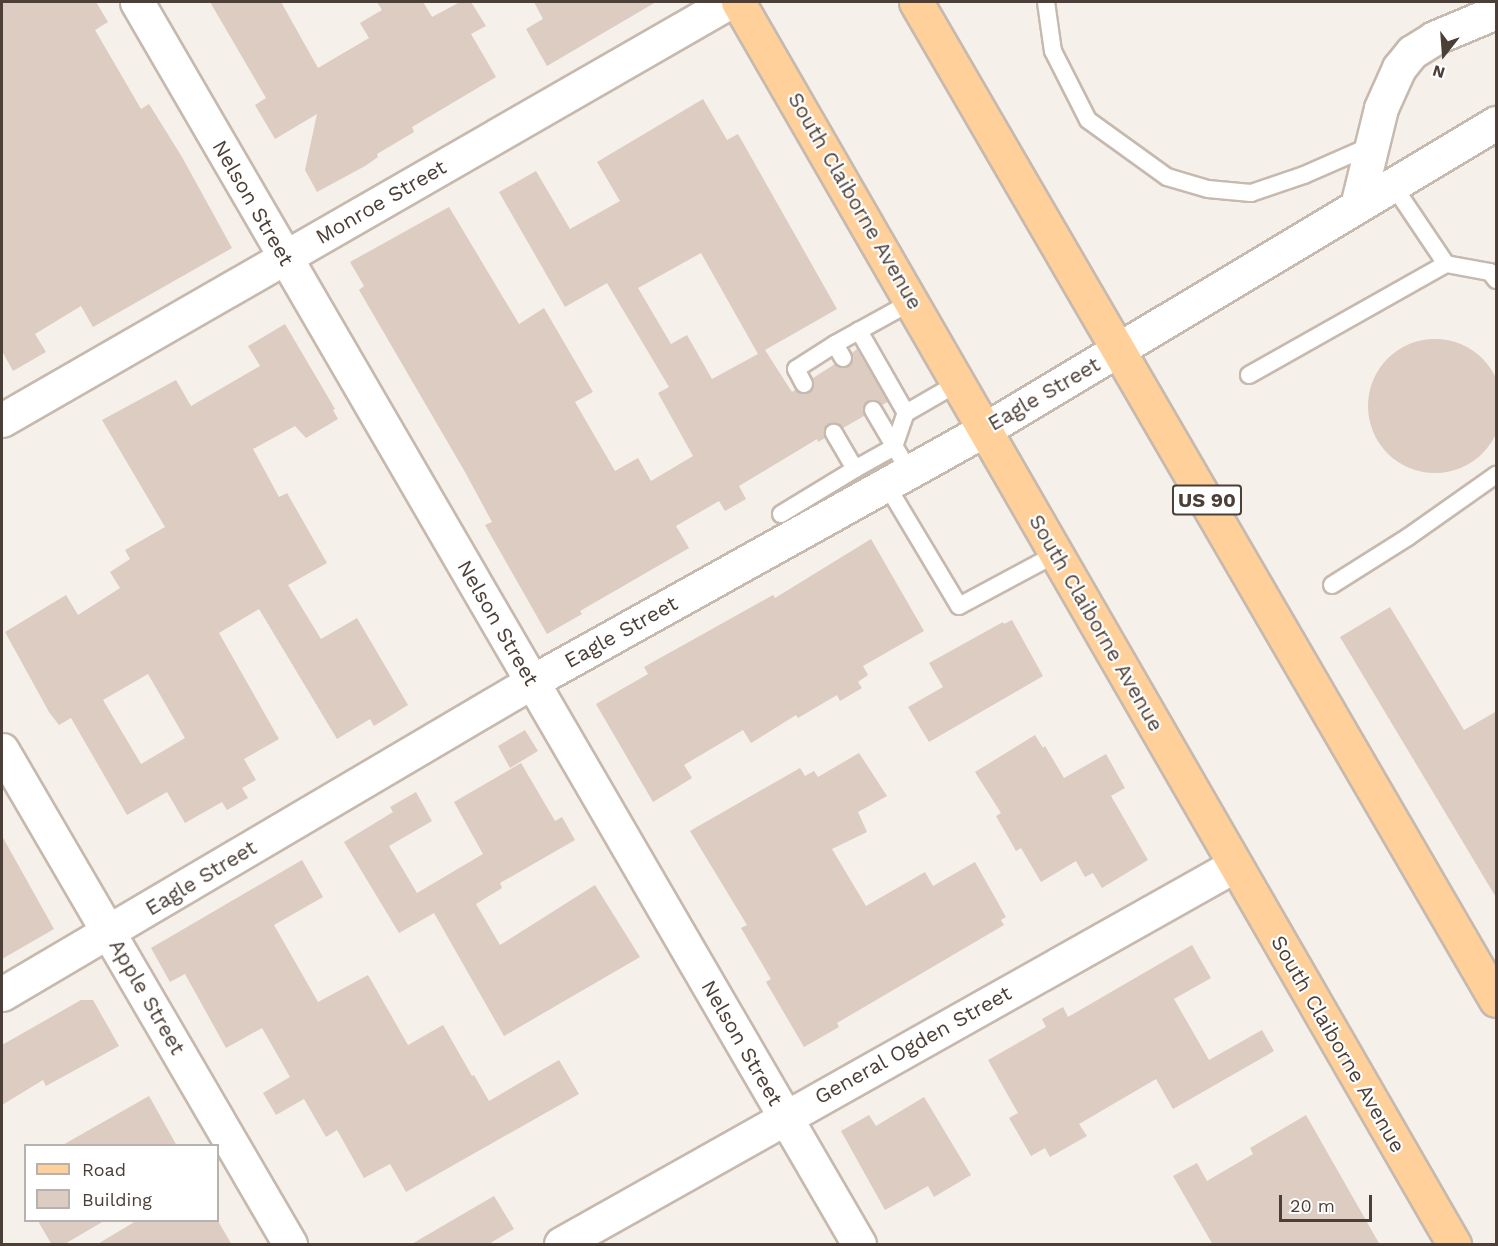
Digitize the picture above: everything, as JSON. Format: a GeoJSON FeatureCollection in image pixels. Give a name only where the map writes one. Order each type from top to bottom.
{"type":"FeatureCollection","features":[{"type":"Feature","properties":{"kind":"main road","name":"South Claiborne Avenue"},"geometry":{"type":"LineString","coordinates":[[738,2],[913,302],[984,430],[1454,1245]]}},
{"type":"Feature","properties":{"kind":"main road","name":"US 90"},"geometry":{"type":"LineString","coordinates":[[916,2],[1497,1000]]}},
{"type":"Feature","properties":{"kind":"street","name":"Nelson Street"},"geometry":{"type":"LineString","coordinates":[[137,2],[859,1245]]}},
{"type":"Feature","properties":{"kind":"street","name":"Monroe Street"},"geometry":{"type":"LineString","coordinates":[[2,420],[729,2]]}},
{"type":"Feature","properties":{"kind":"street"},"geometry":{"type":"LineString","coordinates":[[1356,206],[1381,108],[1394,78],[1412,52],[1434,38],[1497,12]]}},
{"type":"Feature","properties":{"kind":"street","name":"Eagle Street"},"geometry":{"type":"LineString","coordinates":[[2,994],[533,681],[814,509],[896,467],[984,430],[1497,123]]}},
{"type":"Feature","properties":{"kind":"street","name":"Apple Street"},"geometry":{"type":"LineString","coordinates":[[2,750],[290,1245]]}},
{"type":"Feature","properties":{"kind":"street","name":"General Ogden Street"},"geometry":{"type":"LineString","coordinates":[[561,1245],[785,1116],[1235,865]]}},
{"type":"Feature","properties":{"kind":"lane"},"geometry":{"type":"LineString","coordinates":[[1046,2],[1053,51],[1088,120],[1167,177],[1208,189],[1251,193],[1304,175],[1370,146]]}},
{"type":"Feature","properties":{"kind":"lane"},"geometry":{"type":"LineString","coordinates":[[1393,184],[1446,264]]}},
{"type":"Feature","properties":{"kind":"lane"},"geometry":{"type":"LineString","coordinates":[[1249,375],[1446,264],[1490,272],[1497,280]]}},
{"type":"Feature","properties":{"kind":"lane"},"geometry":{"type":"LineString","coordinates":[[804,384],[796,369],[839,351],[859,331],[913,302]]}},
{"type":"Feature","properties":{"kind":"lane"},"geometry":{"type":"LineString","coordinates":[[859,331],[906,413],[896,467]]}},
{"type":"Feature","properties":{"kind":"lane"},"geometry":{"type":"LineString","coordinates":[[906,413],[958,383]]}},
{"type":"Feature","properties":{"kind":"lane"},"geometry":{"type":"LineString","coordinates":[[873,410],[896,467],[960,606],[1056,554]]}},
{"type":"Feature","properties":{"kind":"lane"},"geometry":{"type":"LineString","coordinates":[[834,433],[855,469]]}},
{"type":"Feature","properties":{"kind":"lane"},"geometry":{"type":"LineString","coordinates":[[781,514],[814,509],[855,469],[896,467]]}},
{"type":"Feature","properties":{"kind":"lane"},"geometry":{"type":"LineString","coordinates":[[1332,585],[1408,537],[1497,475]]}},
{"type":"Feature","properties":{"kind":"building"},"geometry":{"type":"Polygon","coordinates":[[[2,2],[96,2],[108,22],[95,30],[141,109],[149,104],[182,157],[232,248],[93,327],[81,306],[35,334],[46,352],[13,371],[2,351],[2,2]]]}},
{"type":"Feature","properties":{"kind":"building"},"geometry":{"type":"Polygon","coordinates":[[[210,2],[281,2],[318,68],[369,38],[360,23],[382,10],[377,2],[423,2],[432,17],[460,2],[471,2],[486,26],[471,34],[496,77],[412,127],[414,132],[377,154],[378,157],[365,166],[317,192],[305,170],[317,114],[275,139],[255,105],[266,98],[210,2]]]}},
{"type":"Feature","properties":{"kind":"building"},"geometry":{"type":"Polygon","coordinates":[[[534,2],[656,2],[547,66],[526,29],[543,19],[534,2]]]}},
{"type":"Feature","properties":{"kind":"building"},"geometry":{"type":"Polygon","coordinates":[[[703,99],[727,140],[738,134],[837,309],[765,350],[792,392],[795,390],[804,394],[813,389],[813,378],[835,364],[842,368],[849,367],[853,359],[852,353],[857,349],[888,402],[882,405],[878,401],[868,401],[864,405],[864,416],[843,428],[835,423],[828,424],[824,432],[825,438],[818,442],[817,439],[739,486],[746,499],[725,511],[719,501],[676,526],[689,548],[580,611],[582,614],[547,634],[485,525],[492,522],[465,472],[359,290],[364,286],[350,262],[449,207],[519,324],[544,308],[593,392],[575,402],[615,471],[638,458],[651,481],[693,456],[658,393],[669,387],[607,283],[565,307],[499,192],[536,171],[570,229],[620,201],[597,162],[703,99]],[[701,253],[638,288],[671,344],[687,335],[712,379],[758,354],[701,253]]]}},
{"type":"Feature","properties":{"kind":"building"},"geometry":{"type":"Polygon","coordinates":[[[285,324],[335,409],[333,410],[338,419],[306,438],[295,426],[253,449],[279,497],[287,493],[327,563],[288,585],[321,639],[357,618],[408,705],[374,726],[370,719],[337,739],[259,609],[219,633],[279,739],[244,759],[256,780],[242,788],[248,798],[227,810],[222,802],[185,823],[167,792],[127,815],[71,718],[59,725],[49,712],[5,632],[66,595],[78,615],[120,588],[110,572],[130,559],[125,550],[165,527],[102,420],[176,380],[191,406],[260,366],[248,346],[285,324]],[[148,674],[103,700],[141,764],[185,738],[148,674]]]}},
{"type":"Feature","properties":{"kind":"building"},"geometry":{"type":"Polygon","coordinates":[[[1435,339],[1461,344],[1482,359],[1497,380],[1499,426],[1497,432],[1482,453],[1461,468],[1435,473],[1409,468],[1388,453],[1373,432],[1368,406],[1373,380],[1388,359],[1409,344],[1435,339]]]}},
{"type":"Feature","properties":{"kind":"building"},"geometry":{"type":"Polygon","coordinates":[[[871,539],[924,631],[863,666],[868,675],[858,682],[862,688],[840,701],[837,695],[798,718],[796,715],[751,743],[743,730],[684,765],[692,778],[653,802],[596,704],[648,674],[644,667],[773,595],[775,598],[871,539]]]}},
{"type":"Feature","properties":{"kind":"building"},"geometry":{"type":"Polygon","coordinates":[[[1390,607],[1464,730],[1497,711],[1497,899],[1340,637],[1390,607]]]}},
{"type":"Feature","properties":{"kind":"building"},"geometry":{"type":"Polygon","coordinates":[[[1012,620],[1043,676],[929,742],[908,707],[943,687],[929,663],[1003,622],[1004,624],[1012,620]]]}},
{"type":"Feature","properties":{"kind":"building"},"geometry":{"type":"Polygon","coordinates":[[[525,730],[538,751],[510,768],[498,746],[525,730]]]}},
{"type":"Feature","properties":{"kind":"building"},"geometry":{"type":"Polygon","coordinates":[[[1035,735],[1043,748],[1045,746],[1064,778],[1106,754],[1125,788],[1111,796],[1148,860],[1102,888],[1093,873],[1085,877],[1076,861],[1041,882],[1021,848],[1016,851],[996,816],[1001,813],[975,772],[1035,735]]]}},
{"type":"Feature","properties":{"kind":"building"},"geometry":{"type":"Polygon","coordinates":[[[859,753],[887,796],[858,812],[867,832],[832,849],[866,906],[925,872],[933,886],[975,862],[1006,917],[1001,920],[1004,925],[837,1023],[839,1027],[804,1047],[766,982],[771,979],[741,928],[747,925],[690,831],[800,768],[805,776],[814,771],[818,777],[859,753]]]}},
{"type":"Feature","properties":{"kind":"building"},"geometry":{"type":"Polygon","coordinates":[[[521,763],[555,821],[562,817],[575,840],[500,883],[502,888],[476,904],[500,945],[595,885],[640,957],[504,1036],[434,913],[399,933],[344,842],[393,812],[390,807],[416,792],[432,821],[389,846],[417,893],[483,854],[454,802],[521,763]]]}},
{"type":"Feature","properties":{"kind":"building"},"geometry":{"type":"Polygon","coordinates":[[[2,836],[54,929],[2,959],[2,836]]]}},
{"type":"Feature","properties":{"kind":"building"},"geometry":{"type":"Polygon","coordinates":[[[302,860],[323,897],[274,925],[318,1002],[368,975],[408,1045],[443,1025],[489,1101],[559,1060],[579,1094],[406,1192],[390,1164],[364,1178],[337,1130],[326,1137],[304,1099],[276,1115],[263,1093],[290,1077],[262,1028],[226,1048],[185,974],[170,982],[151,948],[302,860]]]}},
{"type":"Feature","properties":{"kind":"building"},"geometry":{"type":"Polygon","coordinates":[[[1192,945],[1211,978],[1174,999],[1209,1060],[1262,1030],[1274,1051],[1173,1109],[1156,1079],[1079,1124],[1087,1136],[1050,1157],[1045,1148],[1031,1156],[1009,1118],[1018,1113],[988,1060],[1046,1027],[1042,1019],[1063,1007],[1068,1017],[1192,945]]]}},
{"type":"Feature","properties":{"kind":"building"},"geometry":{"type":"Polygon","coordinates":[[[81,1000],[93,1000],[119,1046],[46,1086],[43,1080],[2,1105],[2,1045],[81,1000]]]}},
{"type":"Feature","properties":{"kind":"building"},"geometry":{"type":"Polygon","coordinates":[[[149,1096],[176,1144],[65,1144],[149,1096]]]}},
{"type":"Feature","properties":{"kind":"building"},"geometry":{"type":"Polygon","coordinates":[[[924,1097],[971,1175],[934,1197],[928,1186],[885,1210],[841,1131],[869,1115],[876,1126],[924,1097]]]}},
{"type":"Feature","properties":{"kind":"building"},"geometry":{"type":"Polygon","coordinates":[[[1306,1115],[1380,1245],[1213,1245],[1173,1176],[1197,1163],[1207,1181],[1253,1154],[1250,1148],[1306,1115]]]}},
{"type":"Feature","properties":{"kind":"building"},"geometry":{"type":"Polygon","coordinates":[[[494,1196],[514,1229],[487,1245],[410,1245],[494,1196]]]}},
{"type":"Feature","properties":{"kind":"building"},"geometry":{"type":"Polygon","coordinates":[[[39,1222],[102,1222],[63,1245],[52,1245],[39,1222]]]}},
{"type":"Feature","properties":{"kind":"building"},"geometry":{"type":"Polygon","coordinates":[[[134,1222],[219,1222],[232,1245],[96,1245],[134,1222]]]}}]}
